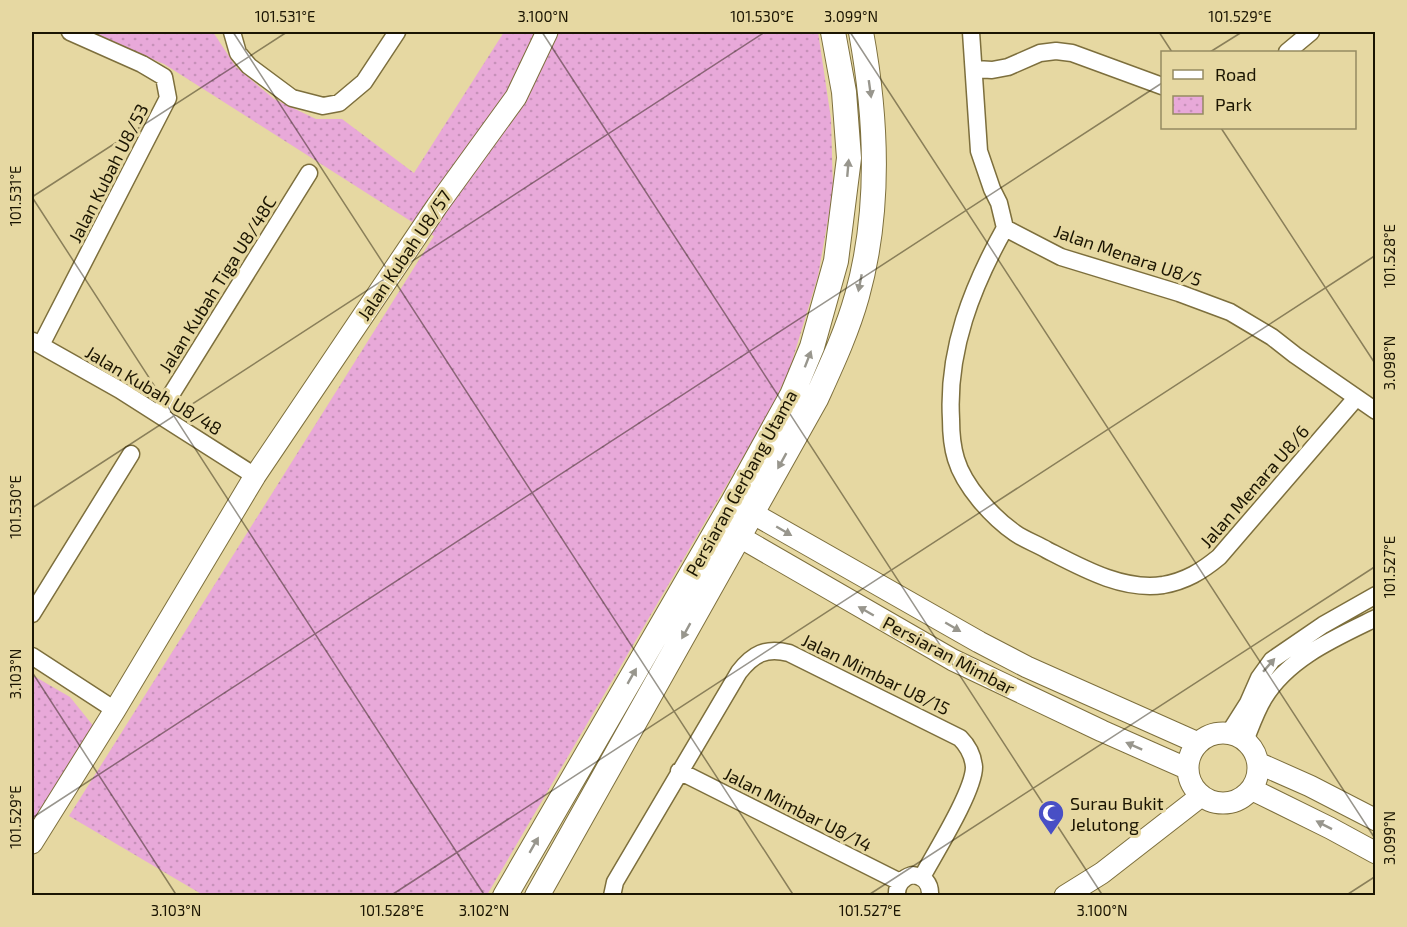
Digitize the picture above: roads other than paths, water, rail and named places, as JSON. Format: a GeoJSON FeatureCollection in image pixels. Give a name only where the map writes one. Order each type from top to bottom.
{"type":"FeatureCollection","features":[{"type":"Feature","properties":{"kind":"main road","name":"Persiaran Gerbang Utama"},"geometry":{"type":"LineString","coordinates":[[743,507],[803,371],[821,319],[836,261],[849,158],[844,92],[833,32]]}},
{"type":"Feature","properties":{"kind":"main road","name":"Persiaran Gerbang Utama"},"geometry":{"type":"LineString","coordinates":[[506,896],[743,507],[816,399],[833,361],[857,296],[871,219],[874,182],[872,105],[861,32]]}},
{"type":"Feature","properties":{"kind":"main road","name":"Persiaran Gerbang Utama"},"geometry":{"type":"LineString","coordinates":[[537,896],[729,531]]}},
{"type":"Feature","properties":{"kind":"street","name":"Jalan Kubah U8/53"},"geometry":{"type":"LineString","coordinates":[[36,343],[168,98],[164,77],[142,64],[70,32]]}},
{"type":"Feature","properties":{"kind":"street"},"geometry":{"type":"LineString","coordinates":[[232,32],[238,53],[249,66],[292,98],[323,106],[339,103],[364,82],[398,32]]}},
{"type":"Feature","properties":{"kind":"street","name":"Jalan Kubah U8/57"},"geometry":{"type":"LineString","coordinates":[[32,843],[115,710],[255,476],[437,206],[516,97],[547,32]]}},
{"type":"Feature","properties":{"kind":"street"},"geometry":{"type":"LineString","coordinates":[[970,32],[975,69],[979,150],[999,203],[1005,228]]}},
{"type":"Feature","properties":{"kind":"street"},"geometry":{"type":"LineString","coordinates":[[1288,51],[1311,32]]}},
{"type":"Feature","properties":{"kind":"street"},"geometry":{"type":"LineString","coordinates":[[975,69],[992,70],[1008,67],[1040,53],[1056,51],[1072,53],[1161,86]]}},
{"type":"Feature","properties":{"kind":"street","name":"Jalan Kubah Tiga U8/48C"},"geometry":{"type":"LineString","coordinates":[[159,414],[309,173]]}},
{"type":"Feature","properties":{"kind":"street","name":"Jalan Menara U8/6"},"geometry":{"type":"LineString","coordinates":[[1005,228],[972,296],[957,342],[949,394],[956,459],[976,497],[1014,532],[1075,565],[1113,580],[1138,585],[1161,586],[1182,581],[1202,572],[1219,556],[1356,398]]}},
{"type":"Feature","properties":{"kind":"street","name":"Jalan Menara U8/5"},"geometry":{"type":"LineString","coordinates":[[1005,228],[1061,257],[1179,293],[1230,312],[1272,337],[1295,356],[1376,411]]}},
{"type":"Feature","properties":{"kind":"street","name":"Jalan Kubah U8/48"},"geometry":{"type":"LineString","coordinates":[[36,343],[159,414],[255,476]]}},
{"type":"Feature","properties":{"kind":"street"},"geometry":{"type":"LineString","coordinates":[[32,614],[131,454]]}},
{"type":"Feature","properties":{"kind":"street","name":"Persiaran Mimbar"},"geometry":{"type":"LineString","coordinates":[[743,507],[979,642],[1028,667],[1198,742]]}},
{"type":"Feature","properties":{"kind":"street","name":"Persiaran Mimbar"},"geometry":{"type":"LineString","coordinates":[[729,531],[953,660],[1188,769]]}},
{"type":"Feature","properties":{"kind":"street"},"geometry":{"type":"LineString","coordinates":[[1237,737],[1259,678],[1272,660],[1323,625],[1376,595]]}},
{"type":"Feature","properties":{"kind":"street"},"geometry":{"type":"LineString","coordinates":[[1237,737],[1281,675],[1321,646],[1376,618]]}},
{"type":"Feature","properties":{"kind":"street","name":"Jalan Mimbar U8/15"},"geometry":{"type":"LineString","coordinates":[[612,896],[615,882],[739,672],[747,661],[768,650],[789,653],[960,738],[967,746],[972,755],[974,768],[972,780],[922,877]]}},
{"type":"Feature","properties":{"kind":"street"},"geometry":{"type":"LineString","coordinates":[[32,656],[115,710]]}},
{"type":"Feature","properties":{"kind":"street"},"geometry":{"type":"LineString","coordinates":[[1218,733],[1237,737],[1251,747],[1258,763],[1256,781],[1243,797],[1233,802],[1222,803],[1211,801],[1194,789],[1189,779],[1188,759],[1198,742],[1218,733]]}},
{"type":"Feature","properties":{"kind":"street"},"geometry":{"type":"LineString","coordinates":[[1258,763],[1310,786],[1376,820]]}},
{"type":"Feature","properties":{"kind":"street","name":"Jalan Mimbar U8/14"},"geometry":{"type":"LineString","coordinates":[[680,771],[899,889]]}},
{"type":"Feature","properties":{"kind":"street"},"geometry":{"type":"LineString","coordinates":[[1251,789],[1376,853]]}},
{"type":"Feature","properties":{"kind":"street"},"geometry":{"type":"LineString","coordinates":[[1065,896],[1102,873],[1201,796]]}},
{"type":"Feature","properties":{"kind":"street"},"geometry":{"type":"LineString","coordinates":[[899,889],[912,875],[922,877],[929,885],[930,896]]}},
{"type":"Feature","properties":{"kind":"place","name":"Surau Bukit Jelutong"},"geometry":{"type":"Point","coordinates":[1051,836]}}]}
